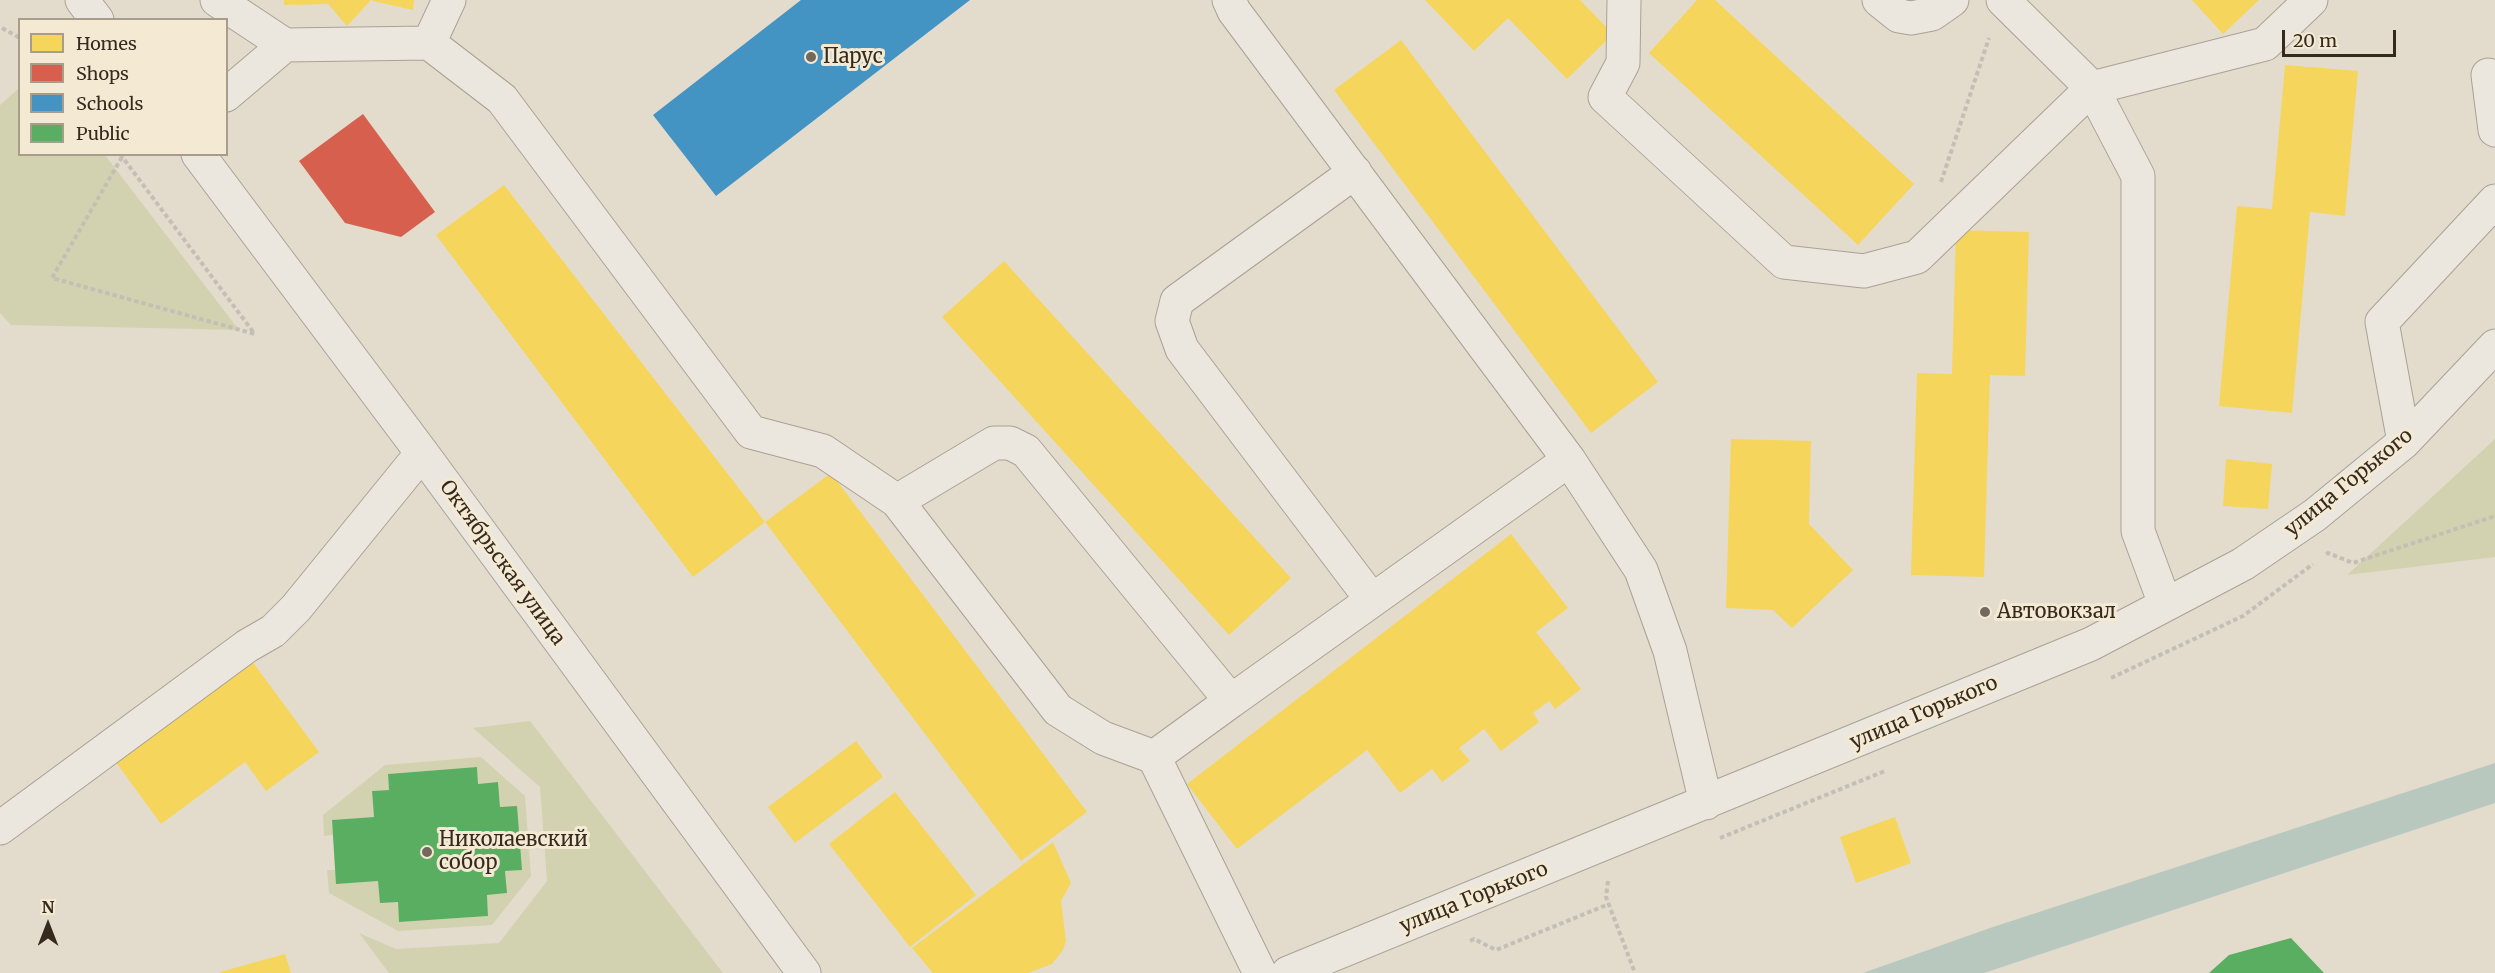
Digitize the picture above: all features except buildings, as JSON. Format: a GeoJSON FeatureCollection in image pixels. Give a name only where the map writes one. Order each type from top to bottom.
{"type":"FeatureCollection","features":[{"type":"Feature","properties":{"kind":"street"},"geometry":{"type":"LineString","coordinates":[[82,0],[96,18]]}},
{"type":"Feature","properties":{"kind":"street"},"geometry":{"type":"LineString","coordinates":[[217,0],[285,45],[429,43],[502,99],[751,432],[823,451],[897,501],[1058,710],[1103,738],[1154,757],[1260,973]]}},
{"type":"Feature","properties":{"kind":"street"},"geometry":{"type":"LineString","coordinates":[[429,43],[449,0]]}},
{"type":"Feature","properties":{"kind":"street"},"geometry":{"type":"LineString","coordinates":[[1230,0],[1234,11],[1569,460],[1641,570],[1670,651],[1706,803]]}},
{"type":"Feature","properties":{"kind":"street"},"geometry":{"type":"LineString","coordinates":[[1624,0],[1623,63],[1605,97],[1784,262],[1864,271],[1917,256],[2092,88],[2265,45],[2312,0]]}},
{"type":"Feature","properties":{"kind":"street"},"geometry":{"type":"LineString","coordinates":[[1879,0],[1899,16],[1911,18],[1932,14],[1952,0]]}},
{"type":"Feature","properties":{"kind":"street"},"geometry":{"type":"LineString","coordinates":[[2003,0],[2092,88],[2138,176],[2138,531],[2165,604]]}},
{"type":"Feature","properties":{"kind":"street"},"geometry":{"type":"LineString","coordinates":[[228,93],[285,45]]}},
{"type":"Feature","properties":{"kind":"street"},"geometry":{"type":"LineString","coordinates":[[2488,75],[2495,130]]}},
{"type":"Feature","properties":{"kind":"street","name":"Октябрьская улица"},"geometry":{"type":"LineString","coordinates":[[199,156],[422,453],[804,973]]}},
{"type":"Feature","properties":{"kind":"street"},"geometry":{"type":"LineString","coordinates":[[1355,172],[1177,301],[1172,321],[1182,349],[1372,600]]}},
{"type":"Feature","properties":{"kind":"street"},"geometry":{"type":"LineString","coordinates":[[2404,442],[2382,322],[2495,201]]}},
{"type":"Feature","properties":{"kind":"street","name":"улица Горького"},"geometry":{"type":"LineString","coordinates":[[1288,973],[2091,644],[2252,558],[2315,515],[2404,442],[2495,346]]}},
{"type":"Feature","properties":{"kind":"street"},"geometry":{"type":"LineString","coordinates":[[897,501],[994,443],[1010,443],[1026,451],[1231,701]]}},
{"type":"Feature","properties":{"kind":"street"},"geometry":{"type":"LineString","coordinates":[[0,828],[247,646],[273,632],[296,608],[422,453]]}},
{"type":"Feature","properties":{"kind":"street"},"geometry":{"type":"LineString","coordinates":[[1154,757],[1569,460]]}},
{"type":"Feature","properties":{"kind":"path"},"geometry":{"type":"LineString","coordinates":[[2,28],[18,37]]}},
{"type":"Feature","properties":{"kind":"path"},"geometry":{"type":"LineString","coordinates":[[1939,189],[1991,32]]}},
{"type":"Feature","properties":{"kind":"path"},"geometry":{"type":"LineString","coordinates":[[121,156],[185,241],[255,334],[52,278],[121,156]]}},
{"type":"Feature","properties":{"kind":"path"},"geometry":{"type":"LineString","coordinates":[[1463,943],[1474,939],[1496,950],[1609,904]]}},
{"type":"Feature","properties":{"kind":"green space"},"geometry":{"type":"Polygon","coordinates":[[[18,89],[18,156],[106,156],[239,330],[11,325],[0,313],[0,105],[18,89]]]}},
{"type":"Feature","properties":{"kind":"green space"},"geometry":{"type":"Polygon","coordinates":[[[2495,439],[2495,557],[2347,575],[2495,439]]]}},
{"type":"Feature","properties":{"kind":"green space"},"geometry":{"type":"Polygon","coordinates":[[[530,721],[723,973],[389,973],[359,933],[396,949],[499,943],[547,881],[540,787],[473,728],[530,721]]]}},
{"type":"Feature","properties":{"kind":"green space"},"geometry":{"type":"Polygon","coordinates":[[[481,757],[525,796],[531,876],[492,925],[398,931],[329,893],[327,870],[335,870],[378,881],[398,902],[399,922],[488,916],[487,895],[506,893],[505,871],[521,870],[500,807],[498,782],[478,784],[477,767],[388,774],[389,790],[372,791],[374,817],[332,820],[333,835],[324,836],[323,815],[385,765],[481,757]]]}},
{"type":"Feature","properties":{"kind":"shaded area"},"geometry":{"type":"Polygon","coordinates":[[[2495,763],[2495,803],[1984,973],[1863,973],[1990,928],[2495,763]]]}},
{"type":"Feature","properties":{"kind":"place","name":"Парус"},"geometry":{"type":"Point","coordinates":[811,57]}},
{"type":"Feature","properties":{"kind":"place","name":"Автовокзал"},"geometry":{"type":"Point","coordinates":[1985,612]}},
{"type":"Feature","properties":{"kind":"place","name":"Николаевский собор"},"geometry":{"type":"Point","coordinates":[427,852]}}]}
